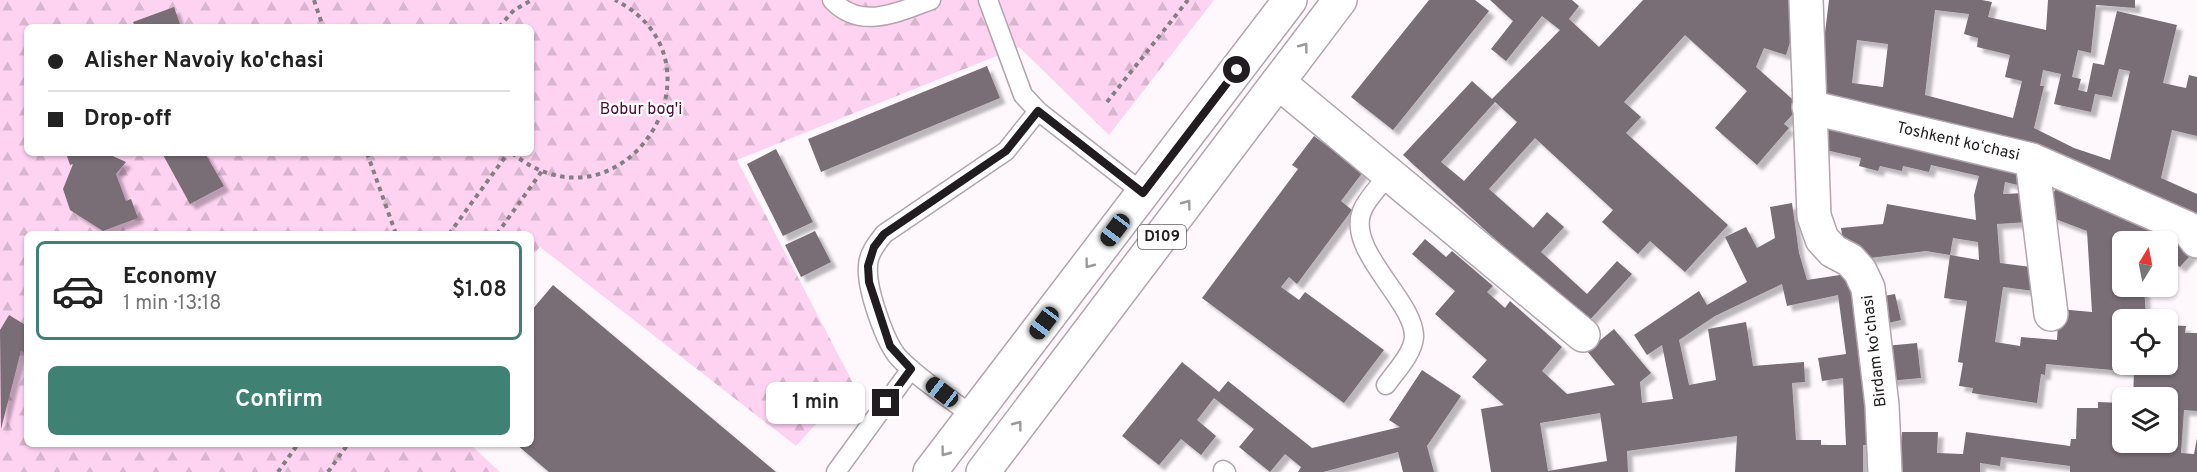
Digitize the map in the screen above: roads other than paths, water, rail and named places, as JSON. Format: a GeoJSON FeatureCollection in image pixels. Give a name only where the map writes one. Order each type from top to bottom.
{"type":"FeatureCollection","features":[{"type":"Feature","properties":{"kind":"street","name":"D109"},"geometry":{"type":"LineString","coordinates":[[930,472],[1290,0]]}},
{"type":"Feature","properties":{"kind":"street","name":"D109"},"geometry":{"type":"LineString","coordinates":[[983,472],[1340,0]]}},
{"type":"Feature","properties":{"kind":"street"},"geometry":{"type":"LineString","coordinates":[[1806,0],[1809,107]]}},
{"type":"Feature","properties":{"kind":"street"},"geometry":{"type":"LineString","coordinates":[[1278,82],[1583,335]]}},
{"type":"Feature","properties":{"kind":"street","name":"Toshkent koʻchasi"},"geometry":{"type":"LineString","coordinates":[[1809,107],[2032,160],[2187,228],[2197,241]]}},
{"type":"Feature","properties":{"kind":"street","name":"Birdam koʻchasi"},"geometry":{"type":"LineString","coordinates":[[1809,107],[1814,216],[1822,239],[1833,251],[1850,260],[1860,271],[1868,288],[1882,405],[1885,472]]}},
{"type":"Feature","properties":{"kind":"street"},"geometry":{"type":"LineString","coordinates":[[2032,160],[2051,314]]}},
{"type":"Feature","properties":{"kind":"lane"},"geometry":{"type":"LineString","coordinates":[[832,0],[857,15],[877,18],[931,0]]}},
{"type":"Feature","properties":{"kind":"lane"},"geometry":{"type":"LineString","coordinates":[[988,0],[1023,95],[1038,111],[1143,193]]}},
{"type":"Feature","properties":{"kind":"lane"},"geometry":{"type":"LineString","coordinates":[[973,416],[911,369],[890,346],[869,282],[868,266],[874,247],[884,234],[1006,151],[1038,111]]}},
{"type":"Feature","properties":{"kind":"lane"},"geometry":{"type":"LineString","coordinates":[[1386,385],[1411,348],[1414,336],[1410,320],[1363,241],[1360,225],[1361,212],[1389,174]]}},
{"type":"Feature","properties":{"kind":"lane"},"geometry":{"type":"LineString","coordinates":[[836,472],[911,369]]}},
{"type":"Feature","properties":{"kind":"park label","name":"Bobur bog'i"},"geometry":{"type":"Point","coordinates":[641,110]}}]}
